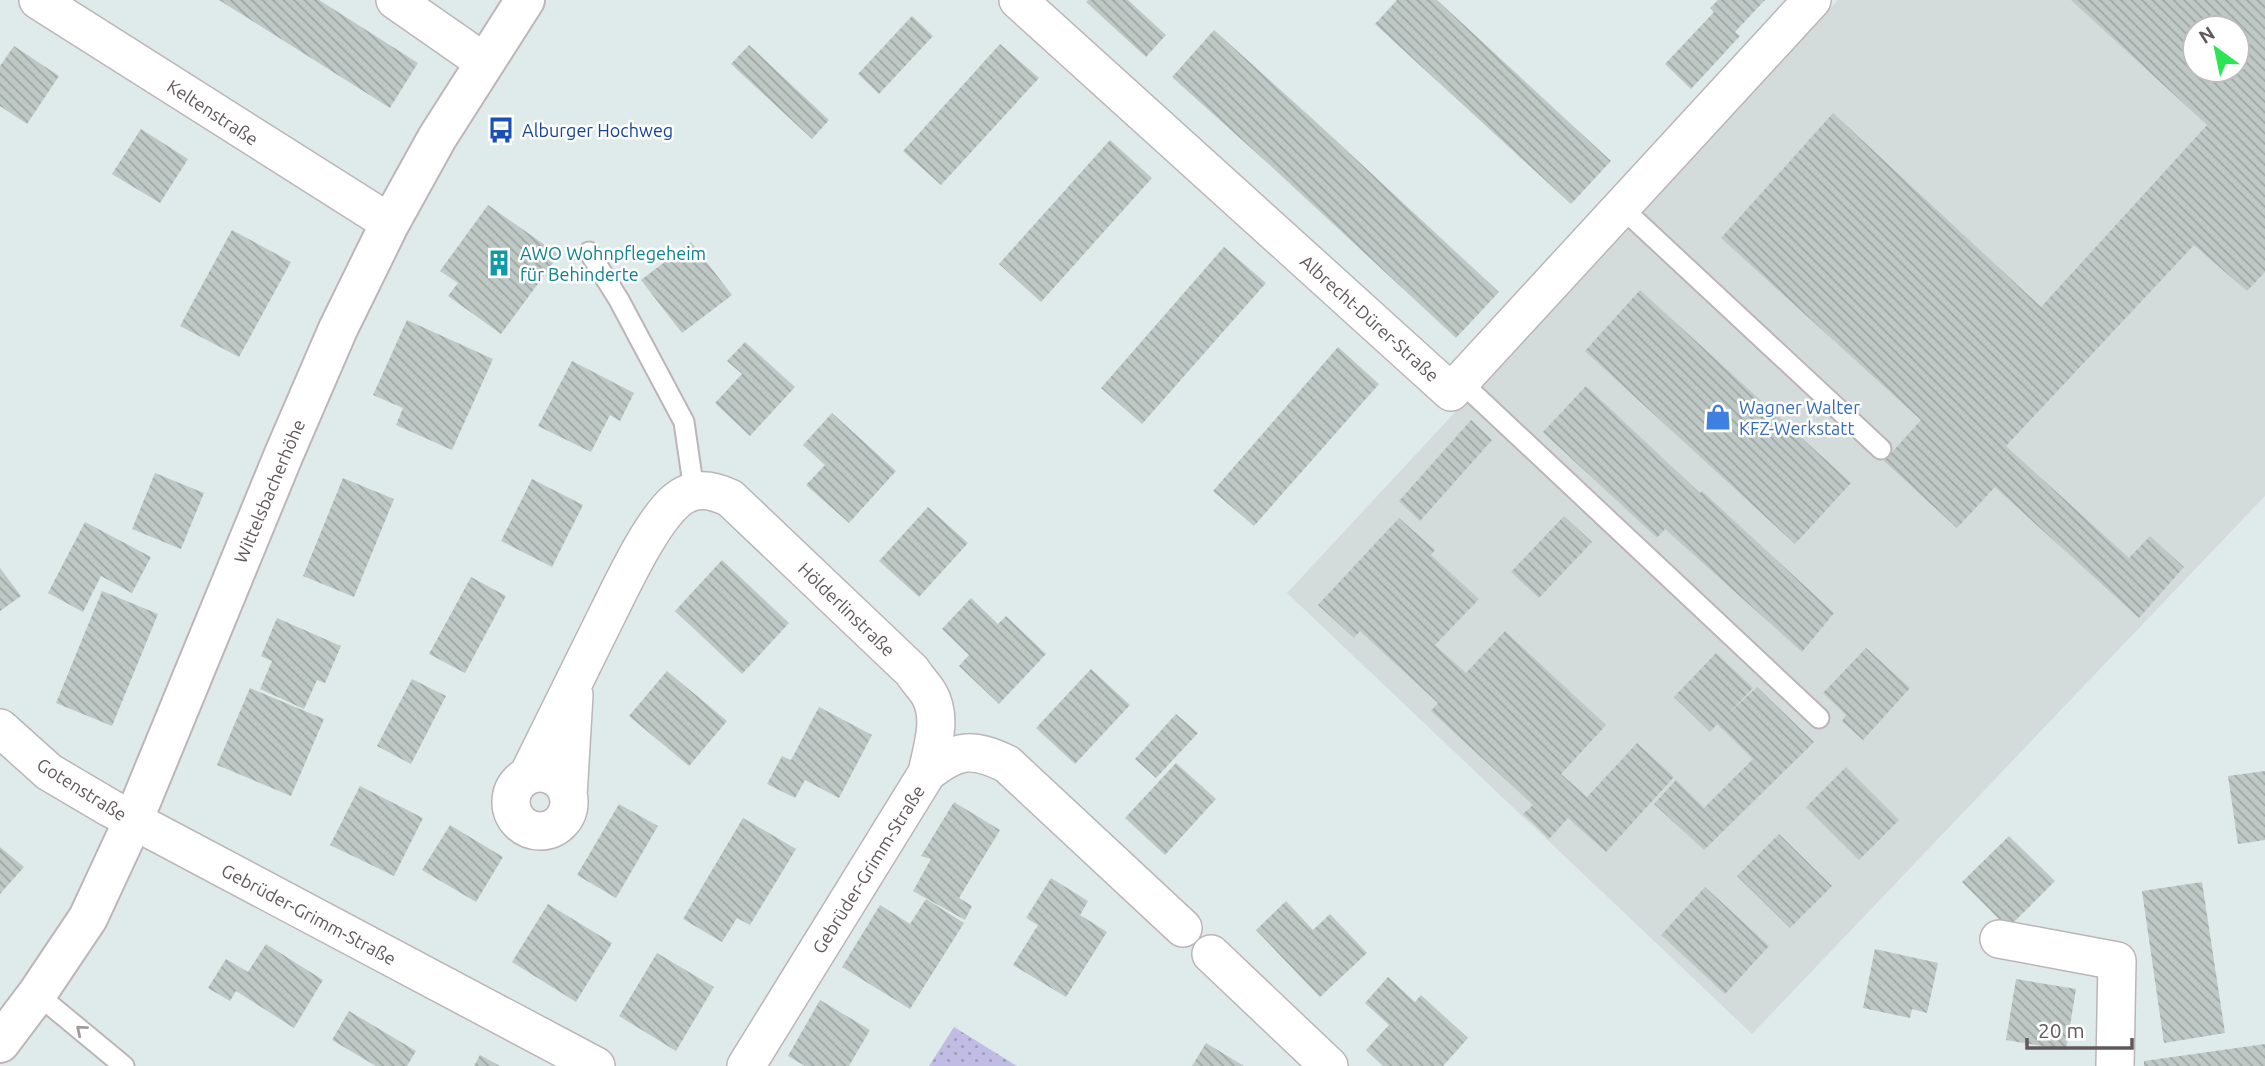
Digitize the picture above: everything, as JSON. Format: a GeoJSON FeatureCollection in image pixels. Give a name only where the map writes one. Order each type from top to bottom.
{"type":"FeatureCollection","features":[{"type":"Feature","properties":{"kind":"street","name":"Keltenstraße"},"geometry":{"type":"LineString","coordinates":[[38,0],[390,223]]}},
{"type":"Feature","properties":{"kind":"street"},"geometry":{"type":"LineString","coordinates":[[395,0],[484,62]]}},
{"type":"Feature","properties":{"kind":"street","name":"Wittelsbacherhöhe"},"geometry":{"type":"LineString","coordinates":[[0,1043],[88,918],[133,821],[338,329],[390,223],[437,138],[525,0]]}},
{"type":"Feature","properties":{"kind":"street","name":"Albrecht-Dürer-Straße"},"geometry":{"type":"LineString","coordinates":[[1018,0],[1451,392],[1812,0]]}},
{"type":"Feature","properties":{"kind":"street","name":"Hölderlinstraße"},"geometry":{"type":"LineString","coordinates":[[694,491],[713,490],[730,499],[912,671],[930,697],[936,718],[927,773]]}},
{"type":"Feature","properties":{"kind":"street"},"geometry":{"type":"LineString","coordinates":[[575,680],[567,812],[561,822],[546,830],[530,829],[517,819],[511,803],[516,787],[528,775],[575,680],[632,566],[650,536],[676,501],[694,491]]}},
{"type":"Feature","properties":{"kind":"street","name":"Gotenstraße"},"geometry":{"type":"LineString","coordinates":[[0,728],[49,772],[133,821]]}},
{"type":"Feature","properties":{"kind":"street","name":"Gebrüder-Grimm-Straße"},"geometry":{"type":"LineString","coordinates":[[746,1066],[927,773],[947,757],[966,753],[986,754],[1007,764],[1182,928],[1194,923],[1208,928],[1215,940],[1212,954],[1329,1066]]}},
{"type":"Feature","properties":{"kind":"street"},"geometry":{"type":"LineString","coordinates":[[528,775],[550,775],[564,785],[568,796]]}},
{"type":"Feature","properties":{"kind":"street","name":"Gebrüder-Grimm-Straße"},"geometry":{"type":"LineString","coordinates":[[133,821],[596,1066]]}},
{"type":"Feature","properties":{"kind":"street"},"geometry":{"type":"LineString","coordinates":[[1999,939],[2117,961],[2115,1066]]}},
{"type":"Feature","properties":{"kind":"lane"},"geometry":{"type":"LineString","coordinates":[[1620,206],[1881,449]]}},
{"type":"Feature","properties":{"kind":"lane"},"geometry":{"type":"LineString","coordinates":[[589,252],[619,300],[684,422],[694,491]]}},
{"type":"Feature","properties":{"kind":"lane"},"geometry":{"type":"LineString","coordinates":[[1460,382],[1819,718]]}},
{"type":"Feature","properties":{"kind":"lane"},"geometry":{"type":"LineString","coordinates":[[37,994],[124,1066]]}},
{"type":"Feature","properties":{"kind":"shaded area"},"geometry":{"type":"Polygon","coordinates":[[[1838,0],[2265,0],[2265,496],[1752,1034],[1287,593],[1838,0]]]}},
{"type":"Feature","properties":{"kind":"shaded area"},"geometry":{"type":"Polygon","coordinates":[[[954,1027],[1017,1066],[929,1066],[954,1027]]]}},
{"type":"Feature","properties":{"kind":"building"},"geometry":{"type":"Polygon","coordinates":[[[219,0],[319,0],[418,63],[390,108],[219,0]]]}},
{"type":"Feature","properties":{"kind":"building"},"geometry":{"type":"Polygon","coordinates":[[[1128,0],[1166,35],[1146,57],[1086,2],[1128,0]]]}},
{"type":"Feature","properties":{"kind":"building"},"geometry":{"type":"Polygon","coordinates":[[[1397,0],[1437,0],[1611,161],[1571,204],[1375,24],[1397,0]]]}},
{"type":"Feature","properties":{"kind":"building"},"geometry":{"type":"Polygon","coordinates":[[[1718,0],[1765,0],[1735,32],[1740,36],[1691,89],[1665,64],[1714,12],[1710,8],[1718,0]]]}},
{"type":"Feature","properties":{"kind":"building"},"geometry":{"type":"Polygon","coordinates":[[[2071,0],[2265,0],[2265,272],[2247,291],[2194,245],[2006,446],[2129,558],[2150,536],[2184,567],[2139,618],[1995,487],[1957,528],[1884,461],[1921,420],[1721,238],[1833,113],[2041,307],[2207,125],[2071,0]]]}},
{"type":"Feature","properties":{"kind":"building"},"geometry":{"type":"Polygon","coordinates":[[[912,16],[933,36],[879,94],[858,74],[912,16]]]}},
{"type":"Feature","properties":{"kind":"building"},"geometry":{"type":"Polygon","coordinates":[[[1214,30],[1499,292],[1456,338],[1172,77],[1214,30]]]}},
{"type":"Feature","properties":{"kind":"building"},"geometry":{"type":"Polygon","coordinates":[[[1000,44],[1039,78],[941,185],[903,151],[1000,44]]]}},
{"type":"Feature","properties":{"kind":"building"},"geometry":{"type":"Polygon","coordinates":[[[749,45],[829,120],[812,139],[731,64],[749,45]]]}},
{"type":"Feature","properties":{"kind":"building"},"geometry":{"type":"Polygon","coordinates":[[[14,46],[59,76],[27,124],[0,106],[0,66],[14,46]]]}},
{"type":"Feature","properties":{"kind":"building"},"geometry":{"type":"Polygon","coordinates":[[[141,129],[188,159],[160,203],[112,174],[141,129]]]}},
{"type":"Feature","properties":{"kind":"building"},"geometry":{"type":"Polygon","coordinates":[[[1110,140],[1152,178],[1041,302],[999,264],[1110,140]]]}},
{"type":"Feature","properties":{"kind":"building","name":"AWO Wohnpflegeheim für Behinderte"},"geometry":{"type":"Polygon","coordinates":[[[488,205],[559,255],[501,334],[448,296],[458,283],[440,271],[488,205]]]}},
{"type":"Feature","properties":{"kind":"building"},"geometry":{"type":"Polygon","coordinates":[[[232,230],[291,262],[239,357],[180,326],[232,230]]]}},
{"type":"Feature","properties":{"kind":"building"},"geometry":{"type":"Polygon","coordinates":[[[691,242],[732,295],[682,333],[641,280],[691,242]]]}},
{"type":"Feature","properties":{"kind":"building"},"geometry":{"type":"Polygon","coordinates":[[[1224,247],[1266,283],[1142,424],[1101,388],[1224,247]]]}},
{"type":"Feature","properties":{"kind":"building","name":"Wagner Walter KFZ-Werkstatt"},"geometry":{"type":"Polygon","coordinates":[[[1640,290],[1851,483],[1795,544],[1585,351],[1640,290]]]}},
{"type":"Feature","properties":{"kind":"building"},"geometry":{"type":"Polygon","coordinates":[[[407,320],[493,359],[452,450],[396,425],[403,408],[373,395],[407,320]]]}},
{"type":"Feature","properties":{"kind":"building"},"geometry":{"type":"Polygon","coordinates":[[[745,342],[795,387],[750,436],[715,403],[742,374],[727,361],[745,342]]]}},
{"type":"Feature","properties":{"kind":"building"},"geometry":{"type":"Polygon","coordinates":[[[1338,347],[1379,384],[1254,526],[1213,491],[1338,347]]]}},
{"type":"Feature","properties":{"kind":"building"},"geometry":{"type":"Polygon","coordinates":[[[572,361],[634,393],[620,421],[610,415],[591,452],[538,426],[572,361]]]}},
{"type":"Feature","properties":{"kind":"building"},"geometry":{"type":"Polygon","coordinates":[[[1586,386],[1834,613],[1802,652],[1665,529],[1657,538],[1543,432],[1586,386]]]}},
{"type":"Feature","properties":{"kind":"building"},"geometry":{"type":"Polygon","coordinates":[[[832,413],[896,471],[849,523],[806,485],[825,465],[803,445],[832,413]]]}},
{"type":"Feature","properties":{"kind":"building"},"geometry":{"type":"Polygon","coordinates":[[[1471,420],[1492,440],[1420,521],[1399,501],[1471,420]]]}},
{"type":"Feature","properties":{"kind":"building"},"geometry":{"type":"Polygon","coordinates":[[[155,473],[204,493],[181,549],[132,529],[155,473]]]}},
{"type":"Feature","properties":{"kind":"building"},"geometry":{"type":"Polygon","coordinates":[[[343,478],[394,499],[354,597],[303,576],[343,478]]]}},
{"type":"Feature","properties":{"kind":"building"},"geometry":{"type":"Polygon","coordinates":[[[532,479],[583,505],[552,567],[501,541],[532,479]]]}},
{"type":"Feature","properties":{"kind":"building"},"geometry":{"type":"Polygon","coordinates":[[[928,507],[968,543],[919,597],[879,561],[928,507]]]}},
{"type":"Feature","properties":{"kind":"building"},"geometry":{"type":"Polygon","coordinates":[[[1564,516],[1592,542],[1539,598],[1511,572],[1564,516]]]}},
{"type":"Feature","properties":{"kind":"building"},"geometry":{"type":"Polygon","coordinates":[[[1399,518],[1435,550],[1431,555],[1479,599],[1435,645],[1466,673],[1505,631],[1606,725],[1561,774],[1587,797],[1637,743],[1674,777],[1606,852],[1568,818],[1549,839],[1523,814],[1533,805],[1431,711],[1438,703],[1360,631],[1354,638],[1318,605],[1399,518]]]}},
{"type":"Feature","properties":{"kind":"building"},"geometry":{"type":"Polygon","coordinates":[[[85,522],[151,557],[132,593],[101,576],[83,612],[48,593],[85,522]]]}},
{"type":"Feature","properties":{"kind":"building"},"geometry":{"type":"Polygon","coordinates":[[[722,560],[789,623],[742,674],[675,611],[722,560]]]}},
{"type":"Feature","properties":{"kind":"building"},"geometry":{"type":"Polygon","coordinates":[[[0,568],[21,596],[0,611],[0,568]]]}},
{"type":"Feature","properties":{"kind":"building"},"geometry":{"type":"Polygon","coordinates":[[[471,577],[506,596],[465,673],[429,654],[471,577]]]}},
{"type":"Feature","properties":{"kind":"building"},"geometry":{"type":"Polygon","coordinates":[[[102,591],[158,614],[112,726],[56,703],[102,591]]]}},
{"type":"Feature","properties":{"kind":"building"},"geometry":{"type":"Polygon","coordinates":[[[971,598],[998,624],[1006,616],[1046,654],[999,704],[959,666],[969,655],[942,629],[971,598]]]}},
{"type":"Feature","properties":{"kind":"building"},"geometry":{"type":"Polygon","coordinates":[[[277,618],[341,646],[325,683],[317,680],[304,709],[260,689],[272,661],[261,656],[277,618]]]}},
{"type":"Feature","properties":{"kind":"building"},"geometry":{"type":"Polygon","coordinates":[[[1866,648],[1910,688],[1863,740],[1842,721],[1846,715],[1823,693],[1866,648]]]}},
{"type":"Feature","properties":{"kind":"building"},"geometry":{"type":"Polygon","coordinates":[[[1716,653],[1753,688],[1728,714],[1757,687],[1814,742],[1704,850],[1654,804],[1676,780],[1704,808],[1753,759],[1717,724],[1710,732],[1674,697],[1716,653]]]}},
{"type":"Feature","properties":{"kind":"building"},"geometry":{"type":"Polygon","coordinates":[[[1091,669],[1130,705],[1075,764],[1036,728],[1091,669]]]}},
{"type":"Feature","properties":{"kind":"building"},"geometry":{"type":"Polygon","coordinates":[[[667,671],[727,721],[689,766],[629,716],[667,671]]]}},
{"type":"Feature","properties":{"kind":"building"},"geometry":{"type":"Polygon","coordinates":[[[412,679],[446,696],[411,764],[377,746],[412,679]]]}},
{"type":"Feature","properties":{"kind":"building"},"geometry":{"type":"Polygon","coordinates":[[[250,688],[324,719],[291,796],[217,765],[250,688]]]}},
{"type":"Feature","properties":{"kind":"building"},"geometry":{"type":"Polygon","coordinates":[[[819,707],[872,735],[839,798],[805,780],[795,798],[767,784],[782,756],[791,760],[819,707]]]}},
{"type":"Feature","properties":{"kind":"building"},"geometry":{"type":"Polygon","coordinates":[[[1176,714],[1198,733],[1156,778],[1135,759],[1176,714]]]}},
{"type":"Feature","properties":{"kind":"building"},"geometry":{"type":"Polygon","coordinates":[[[1176,763],[1216,799],[1165,855],[1125,818],[1176,763]]]}},
{"type":"Feature","properties":{"kind":"building"},"geometry":{"type":"Polygon","coordinates":[[[1846,767],[1899,820],[1859,860],[1806,807],[1846,767]]]}},
{"type":"Feature","properties":{"kind":"building"},"geometry":{"type":"Polygon","coordinates":[[[2265,771],[2265,840],[2238,844],[2228,776],[2265,771]]]}},
{"type":"Feature","properties":{"kind":"building"},"geometry":{"type":"Polygon","coordinates":[[[360,786],[423,818],[394,876],[330,845],[360,786]]]}},
{"type":"Feature","properties":{"kind":"building"},"geometry":{"type":"Polygon","coordinates":[[[954,802],[1000,830],[959,898],[972,906],[965,920],[913,891],[931,859],[921,856],[954,802]]]}},
{"type":"Feature","properties":{"kind":"building"},"geometry":{"type":"Polygon","coordinates":[[[619,804],[658,826],[616,898],[577,875],[619,804]]]}},
{"type":"Feature","properties":{"kind":"building"},"geometry":{"type":"Polygon","coordinates":[[[743,818],[796,849],[750,925],[737,918],[722,942],[683,919],[743,818]]]}},
{"type":"Feature","properties":{"kind":"building"},"geometry":{"type":"Polygon","coordinates":[[[450,825],[503,857],[476,902],[422,870],[450,825]]]}},
{"type":"Feature","properties":{"kind":"building"},"geometry":{"type":"Polygon","coordinates":[[[1779,834],[1832,886],[1790,928],[1737,876],[1779,834]]]}},
{"type":"Feature","properties":{"kind":"building"},"geometry":{"type":"Polygon","coordinates":[[[2009,836],[2055,881],[2008,928],[1962,882],[2009,836]]]}},
{"type":"Feature","properties":{"kind":"building"},"geometry":{"type":"Polygon","coordinates":[[[0,847],[24,867],[0,894],[0,847]]]}},
{"type":"Feature","properties":{"kind":"building"},"geometry":{"type":"Polygon","coordinates":[[[1051,878],[1088,901],[1080,915],[1107,932],[1066,997],[1013,965],[1038,925],[1026,918],[1051,878]]]}},
{"type":"Feature","properties":{"kind":"building"},"geometry":{"type":"Polygon","coordinates":[[[2202,882],[2225,1033],[2164,1043],[2142,891],[2202,882]]]}},
{"type":"Feature","properties":{"kind":"building"},"geometry":{"type":"Polygon","coordinates":[[[1705,887],[1769,946],[1725,994],[1661,935],[1705,887]]]}},
{"type":"Feature","properties":{"kind":"building"},"geometry":{"type":"Polygon","coordinates":[[[926,899],[964,923],[910,1009],[842,967],[880,905],[910,924],[926,899]]]}},
{"type":"Feature","properties":{"kind":"building"},"geometry":{"type":"Polygon","coordinates":[[[1286,901],[1313,930],[1330,914],[1367,953],[1320,997],[1256,930],[1286,901]]]}},
{"type":"Feature","properties":{"kind":"building"},"geometry":{"type":"Polygon","coordinates":[[[548,904],[612,943],[576,1002],[512,962],[548,904]]]}},
{"type":"Feature","properties":{"kind":"building"},"geometry":{"type":"Polygon","coordinates":[[[266,944],[323,980],[294,1028],[236,991],[230,1001],[208,988],[226,959],[248,972],[266,944]]]}},
{"type":"Feature","properties":{"kind":"building"},"geometry":{"type":"Polygon","coordinates":[[[1875,949],[1938,963],[1927,1013],[1912,1009],[1910,1018],[1863,1008],[1875,949]]]}},
{"type":"Feature","properties":{"kind":"building"},"geometry":{"type":"Polygon","coordinates":[[[657,953],[714,987],[676,1051],[619,1016],[657,953]]]}},
{"type":"Feature","properties":{"kind":"building"},"geometry":{"type":"Polygon","coordinates":[[[1388,977],[1415,1002],[1421,995],[1468,1038],[1443,1066],[1383,1066],[1366,1050],[1389,1025],[1365,1003],[1388,977]]]}},
{"type":"Feature","properties":{"kind":"building"},"geometry":{"type":"Polygon","coordinates":[[[2016,979],[2076,989],[2066,1050],[2006,1040],[2016,979]]]}},
{"type":"Feature","properties":{"kind":"building"},"geometry":{"type":"Polygon","coordinates":[[[820,1000],[870,1030],[849,1066],[805,1066],[788,1056],[820,1000]]]}},
{"type":"Feature","properties":{"kind":"building"},"geometry":{"type":"Polygon","coordinates":[[[349,1011],[416,1051],[407,1066],[376,1066],[332,1040],[349,1011]]]}},
{"type":"Feature","properties":{"kind":"building"},"geometry":{"type":"Polygon","coordinates":[[[1206,1043],[1244,1066],[1192,1066],[1206,1043]]]}},
{"type":"Feature","properties":{"kind":"building"},"geometry":{"type":"Polygon","coordinates":[[[2265,1044],[2265,1066],[2144,1066],[2144,1061],[2265,1044]]]}},
{"type":"Feature","properties":{"kind":"building"},"geometry":{"type":"Polygon","coordinates":[[[480,1055],[500,1066],[474,1066],[480,1055]]]}},
{"type":"Feature","properties":{"kind":"place","name":"Alburger Hochweg"},"geometry":{"type":"Point","coordinates":[501,130]}},
{"type":"Feature","properties":{"kind":"place","name":"AWO Wohnpflegeheim für Behinderte"},"geometry":{"type":"Point","coordinates":[499,263]}},
{"type":"Feature","properties":{"kind":"place","name":"Wagner Walter KFZ-Werkstatt"},"geometry":{"type":"Point","coordinates":[1718,417]}}]}
